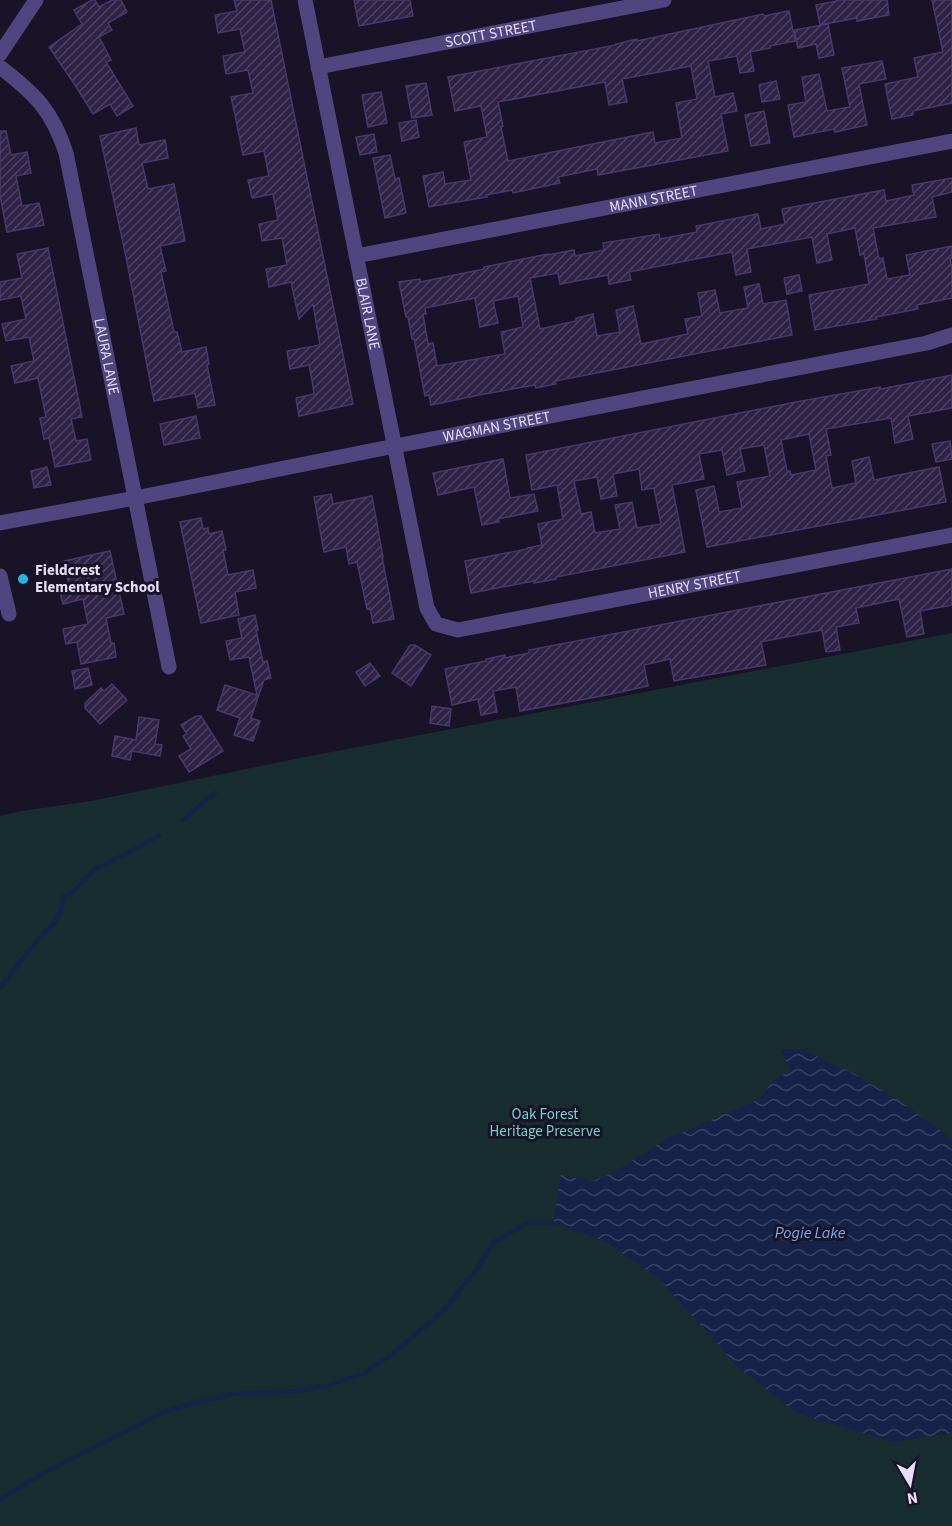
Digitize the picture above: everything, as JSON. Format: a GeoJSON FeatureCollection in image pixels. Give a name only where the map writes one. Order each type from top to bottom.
{"type":"FeatureCollection","features":[{"type":"Feature","properties":{"kind":"street"},"geometry":{"type":"LineString","coordinates":[[0,54],[36,0]]}},
{"type":"Feature","properties":{"kind":"street","name":"BLAIR LANE"},"geometry":{"type":"LineString","coordinates":[[305,0],[427,608],[436,624]]}},
{"type":"Feature","properties":{"kind":"street","name":"SCOTT STREET"},"geometry":{"type":"LineString","coordinates":[[318,67],[664,0]]}},
{"type":"Feature","properties":{"kind":"street","name":"LAURA LANE"},"geometry":{"type":"LineString","coordinates":[[0,68],[44,106],[62,141],[70,169],[169,667]]}},
{"type":"Feature","properties":{"kind":"street","name":"MANN STREET"},"geometry":{"type":"LineString","coordinates":[[356,256],[952,141]]}},
{"type":"Feature","properties":{"kind":"street","name":"WAGMAN STREET"},"geometry":{"type":"LineString","coordinates":[[0,523],[927,343],[952,335]]}},
{"type":"Feature","properties":{"kind":"street","name":"HENRY STREET"},"geometry":{"type":"LineString","coordinates":[[436,624],[458,630],[952,535]]}},
{"type":"Feature","properties":{"kind":"street"},"geometry":{"type":"LineString","coordinates":[[0,576],[9,614]]}},
{"type":"Feature","properties":{"kind":"green space","name":"Oak Forest Heritage Preserve"},"geometry":{"type":"Polygon","coordinates":[[[952,633],[952,1526],[0,1526],[0,816],[91,801],[295,759],[952,633]]]}},
{"type":"Feature","properties":{"kind":"water","name":"Pogie Lake"},"geometry":{"type":"Polygon","coordinates":[[[780,1049],[801,1049],[853,1073],[903,1103],[952,1139],[952,1433],[893,1442],[796,1413],[738,1367],[658,1278],[604,1241],[553,1223],[561,1175],[594,1181],[622,1167],[666,1139],[760,1099],[774,1079],[791,1071],[780,1049]]]}},
{"type":"Feature","properties":{"kind":"building"},"geometry":{"type":"Polygon","coordinates":[[[95,0],[99,7],[112,0],[121,0],[127,12],[108,23],[112,30],[99,37],[111,60],[106,62],[133,106],[117,116],[110,104],[93,114],[49,47],[82,24],[74,10],[95,0]]]}},
{"type":"Feature","properties":{"kind":"building"},"geometry":{"type":"Polygon","coordinates":[[[234,0],[271,0],[353,404],[299,416],[296,398],[314,394],[312,380],[309,365],[290,369],[287,351],[320,345],[313,304],[299,319],[291,282],[269,287],[266,269],[287,265],[282,238],[262,241],[259,224],[278,220],[273,194],[252,198],[248,180],[269,176],[264,151],[243,155],[231,97],[253,93],[248,70],[226,74],[223,56],[245,52],[240,29],[218,33],[215,15],[237,11],[234,0]]]}},
{"type":"Feature","properties":{"kind":"building"},"geometry":{"type":"Polygon","coordinates":[[[354,0],[410,0],[413,16],[359,26],[354,0]]]}},
{"type":"Feature","properties":{"kind":"building"},"geometry":{"type":"Polygon","coordinates":[[[841,0],[887,0],[889,15],[820,25],[816,5],[841,0]]]}},
{"type":"Feature","properties":{"kind":"building"},"geometry":{"type":"Polygon","coordinates":[[[932,0],[952,0],[952,103],[913,111],[913,115],[892,119],[885,84],[918,77],[914,58],[943,52],[932,0]]]}},
{"type":"Feature","properties":{"kind":"building"},"geometry":{"type":"Polygon","coordinates":[[[789,11],[795,41],[750,52],[754,71],[740,73],[737,56],[708,61],[715,97],[733,93],[737,111],[721,114],[728,151],[598,175],[597,169],[558,177],[560,183],[429,207],[423,176],[443,172],[445,184],[471,180],[464,142],[487,137],[481,106],[455,111],[448,77],[763,14],[764,16],[789,11]],[[691,66],[622,79],[627,102],[609,105],[605,82],[498,102],[508,161],[653,132],[655,143],[682,138],[676,103],[697,99],[691,66]]]}},
{"type":"Feature","properties":{"kind":"building"},"geometry":{"type":"Polygon","coordinates":[[[828,24],[834,55],[819,58],[816,44],[798,48],[794,30],[828,24]]]}},
{"type":"Feature","properties":{"kind":"building"},"geometry":{"type":"Polygon","coordinates":[[[882,61],[886,79],[859,84],[867,125],[794,137],[788,105],[806,102],[802,77],[819,74],[827,111],[850,107],[842,68],[882,61]]]}},
{"type":"Feature","properties":{"kind":"building"},"geometry":{"type":"Polygon","coordinates":[[[776,81],[780,99],[762,102],[759,85],[776,81]]]}},
{"type":"Feature","properties":{"kind":"building"},"geometry":{"type":"Polygon","coordinates":[[[426,83],[432,115],[412,118],[406,86],[426,83]]]}},
{"type":"Feature","properties":{"kind":"building"},"geometry":{"type":"Polygon","coordinates":[[[381,92],[387,123],[368,127],[362,95],[381,92]]]}},
{"type":"Feature","properties":{"kind":"building"},"geometry":{"type":"Polygon","coordinates":[[[764,111],[770,143],[751,146],[745,115],[764,111]]]}},
{"type":"Feature","properties":{"kind":"building"},"geometry":{"type":"Polygon","coordinates":[[[416,120],[419,137],[402,141],[399,123],[416,120]]]}},
{"type":"Feature","properties":{"kind":"building"},"geometry":{"type":"Polygon","coordinates":[[[136,128],[139,145],[165,140],[168,158],[142,163],[148,189],[174,184],[185,241],[160,246],[166,271],[161,272],[174,332],[177,332],[182,352],[206,347],[215,405],[198,408],[195,393],[154,401],[100,136],[136,128]]]}},
{"type":"Feature","properties":{"kind":"building"},"geometry":{"type":"Polygon","coordinates":[[[0,131],[6,131],[11,155],[27,152],[31,173],[16,176],[22,206],[39,203],[44,225],[7,232],[0,195],[0,131]]]}},
{"type":"Feature","properties":{"kind":"building"},"geometry":{"type":"Polygon","coordinates":[[[374,134],[377,152],[360,155],[356,137],[374,134]]]}},
{"type":"Feature","properties":{"kind":"building"},"geometry":{"type":"Polygon","coordinates":[[[390,155],[395,179],[399,178],[406,213],[385,218],[373,158],[390,155]]]}},
{"type":"Feature","properties":{"kind":"building"},"geometry":{"type":"Polygon","coordinates":[[[952,178],[952,192],[932,197],[936,217],[873,228],[879,259],[883,258],[887,279],[910,275],[906,255],[952,246],[952,258],[950,259],[952,298],[917,305],[918,309],[876,317],[877,319],[815,330],[809,295],[869,284],[864,254],[860,255],[855,228],[827,234],[832,260],[817,263],[812,237],[747,249],[751,272],[736,275],[732,252],[629,272],[631,280],[609,284],[608,275],[560,284],[558,273],[530,278],[540,329],[576,321],[576,318],[593,314],[597,336],[620,332],[616,310],[633,306],[641,344],[688,334],[685,319],[702,316],[698,293],[715,290],[720,313],[748,308],[744,287],[759,284],[763,304],[786,300],[792,335],[555,381],[556,384],[536,388],[535,385],[431,405],[429,395],[425,396],[414,339],[412,339],[408,317],[406,317],[399,282],[420,279],[420,282],[574,250],[575,256],[604,250],[603,243],[659,234],[660,239],[697,232],[696,226],[758,214],[761,229],[785,224],[782,209],[884,190],[886,201],[914,195],[912,185],[952,178]],[[518,296],[493,301],[498,323],[480,327],[475,298],[425,308],[426,314],[423,314],[428,344],[433,343],[437,366],[505,354],[501,332],[523,327],[518,296]]]}},
{"type":"Feature","properties":{"kind":"building"},"geometry":{"type":"Polygon","coordinates":[[[48,248],[82,417],[71,419],[76,441],[87,439],[91,460],[55,467],[49,438],[44,439],[40,418],[46,417],[38,378],[15,383],[11,366],[34,361],[29,337],[6,341],[2,324],[26,319],[21,296],[0,300],[0,282],[22,278],[17,254],[48,248]]]}},
{"type":"Feature","properties":{"kind":"building"},"geometry":{"type":"Polygon","coordinates":[[[799,275],[802,291],[787,294],[784,278],[799,275]]]}},
{"type":"Feature","properties":{"kind":"building"},"geometry":{"type":"Polygon","coordinates":[[[952,375],[952,408],[908,416],[913,439],[895,443],[891,418],[826,429],[831,455],[826,456],[832,488],[856,483],[852,461],[869,457],[874,480],[939,467],[946,502],[707,547],[696,490],[714,486],[719,512],[742,508],[737,482],[770,476],[764,445],[740,449],[745,471],[727,475],[722,450],[699,454],[704,479],[672,485],[685,552],[556,577],[556,579],[471,593],[465,561],[542,545],[538,524],[563,519],[557,485],[532,490],[526,455],[796,402],[880,387],[881,389],[952,375]],[[809,434],[781,440],[787,471],[790,471],[791,475],[816,470],[809,434]],[[639,469],[613,474],[617,496],[601,499],[597,477],[574,481],[581,514],[591,512],[595,533],[620,529],[615,505],[632,502],[637,528],[661,524],[654,488],[642,490],[639,469]]]}},
{"type":"Feature","properties":{"kind":"building"},"geometry":{"type":"Polygon","coordinates":[[[196,416],[200,438],[164,445],[160,424],[196,416]]]}},
{"type":"Feature","properties":{"kind":"building"},"geometry":{"type":"Polygon","coordinates":[[[950,441],[952,459],[936,462],[932,444],[950,441]]]}},
{"type":"Feature","properties":{"kind":"building"},"geometry":{"type":"Polygon","coordinates":[[[503,459],[510,498],[534,494],[538,511],[498,519],[499,522],[482,525],[474,487],[438,495],[433,473],[503,459]]]}},
{"type":"Feature","properties":{"kind":"building"},"geometry":{"type":"Polygon","coordinates":[[[47,467],[51,485],[34,488],[31,471],[47,467]]]}},
{"type":"Feature","properties":{"kind":"building"},"geometry":{"type":"Polygon","coordinates":[[[331,494],[333,504],[372,496],[394,619],[373,623],[370,608],[367,609],[357,562],[349,564],[346,547],[324,552],[314,497],[331,494]]]}},
{"type":"Feature","properties":{"kind":"building"},"geometry":{"type":"Polygon","coordinates":[[[201,518],[203,529],[208,528],[209,534],[222,531],[228,575],[253,570],[256,588],[235,592],[239,615],[201,623],[180,522],[201,518]]]}},
{"type":"Feature","properties":{"kind":"building"},"geometry":{"type":"Polygon","coordinates":[[[110,551],[124,614],[106,618],[116,657],[81,664],[77,642],[66,644],[63,629],[88,624],[83,599],[63,604],[59,589],[69,586],[64,561],[110,551]]]}},
{"type":"Feature","properties":{"kind":"building"},"geometry":{"type":"Polygon","coordinates":[[[952,569],[952,605],[920,611],[924,634],[907,637],[899,599],[856,608],[859,623],[836,627],[840,650],[826,652],[822,630],[761,642],[766,665],[674,681],[670,659],[644,665],[648,686],[612,694],[520,711],[516,687],[493,691],[497,712],[481,715],[478,699],[452,705],[445,669],[505,655],[505,658],[529,653],[529,650],[952,569]]]}},
{"type":"Feature","properties":{"kind":"building"},"geometry":{"type":"Polygon","coordinates":[[[255,615],[263,662],[267,661],[271,678],[264,680],[251,718],[260,721],[253,741],[234,735],[240,718],[217,710],[225,685],[257,695],[249,657],[230,660],[226,641],[242,638],[238,619],[255,615]]]}},
{"type":"Feature","properties":{"kind":"building"},"geometry":{"type":"Polygon","coordinates":[[[410,645],[415,645],[431,655],[411,686],[392,673],[410,645]]]}},
{"type":"Feature","properties":{"kind":"building"},"geometry":{"type":"Polygon","coordinates":[[[370,663],[380,676],[365,686],[356,672],[370,663]]]}},
{"type":"Feature","properties":{"kind":"building"},"geometry":{"type":"Polygon","coordinates":[[[88,668],[92,685],[75,689],[72,671],[88,668]]]}},
{"type":"Feature","properties":{"kind":"building"},"geometry":{"type":"Polygon","coordinates":[[[112,684],[127,700],[100,724],[85,708],[85,703],[101,688],[104,691],[112,684]]]}},
{"type":"Feature","properties":{"kind":"building"},"geometry":{"type":"Polygon","coordinates":[[[432,706],[451,709],[449,726],[430,723],[432,706]]]}},
{"type":"Feature","properties":{"kind":"building"},"geometry":{"type":"Polygon","coordinates":[[[196,716],[201,716],[223,751],[189,772],[179,756],[191,749],[183,736],[187,734],[181,725],[196,716]]]}},
{"type":"Feature","properties":{"kind":"building"},"geometry":{"type":"Polygon","coordinates":[[[139,717],[159,720],[155,744],[162,745],[160,756],[132,751],[130,760],[112,756],[115,736],[136,740],[139,717]]]}},
{"type":"Feature","properties":{"kind":"waterway"},"geometry":{"type":"LineString","coordinates":[[183,820],[215,793]]}},
{"type":"Feature","properties":{"kind":"waterway"},"geometry":{"type":"LineString","coordinates":[[0,988],[37,940],[55,922],[61,911],[64,896],[76,890],[93,870],[159,836]]}},
{"type":"Feature","properties":{"kind":"waterway"},"geometry":{"type":"LineString","coordinates":[[0,1500],[43,1473],[166,1411],[235,1394],[296,1391],[326,1386],[363,1374],[392,1354],[450,1303],[477,1269],[494,1242],[528,1222],[553,1223]]}},
{"type":"Feature","properties":{"kind":"place","name":"Fieldcrest Elementary School"},"geometry":{"type":"Point","coordinates":[23,579]}}]}
